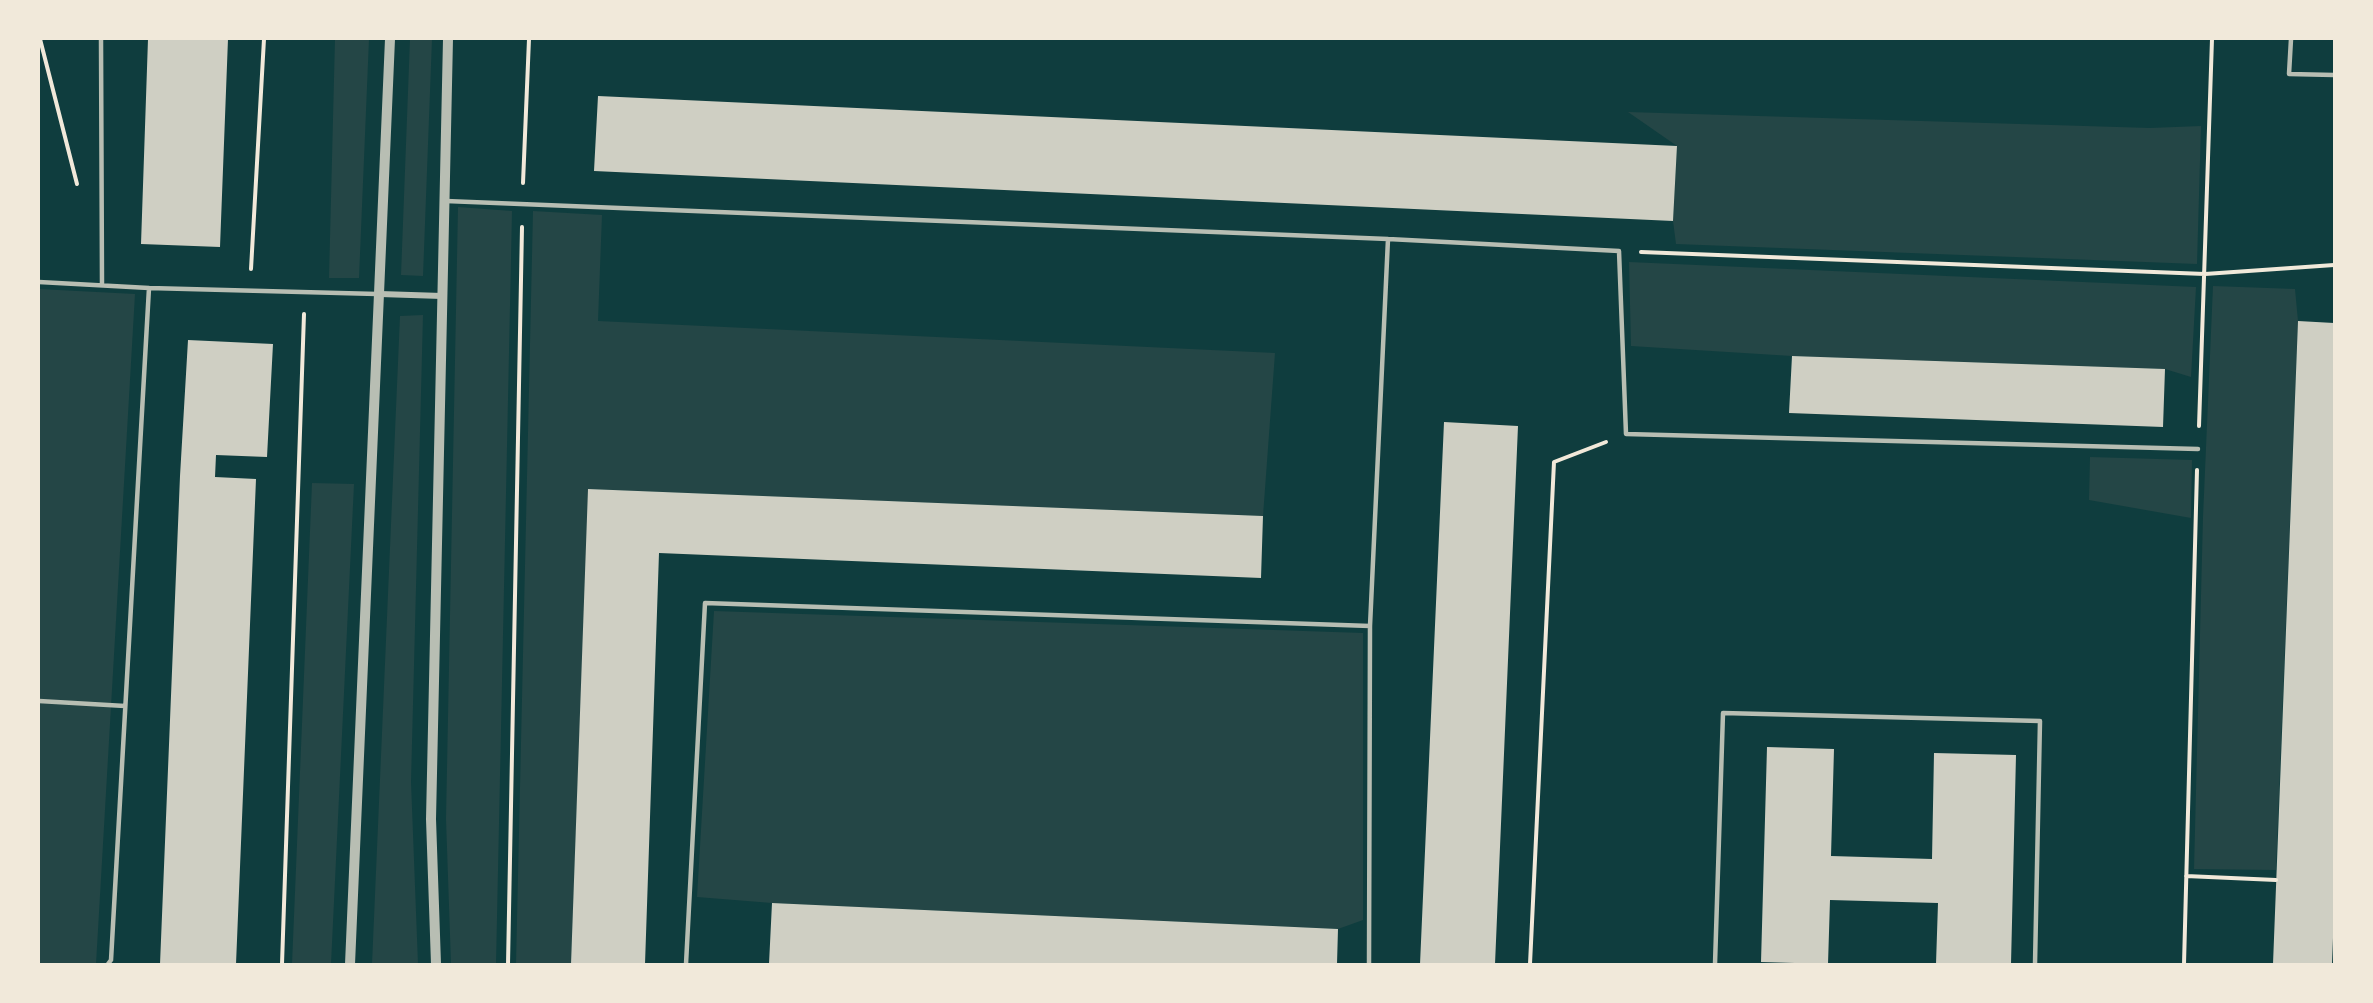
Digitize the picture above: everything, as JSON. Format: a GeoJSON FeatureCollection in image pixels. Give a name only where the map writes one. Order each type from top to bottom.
{"type":"FeatureCollection","features":[{"type":"Feature","properties":{"kind":"street"},"geometry":{"type":"LineString","coordinates":[[350,964],[390,39]]}},
{"type":"Feature","properties":{"kind":"street"},"geometry":{"type":"LineString","coordinates":[[436,964],[431,819],[448,39]]}},
{"type":"Feature","properties":{"kind":"street"},"geometry":{"type":"LineString","coordinates":[[380,294],[442,296]]}},
{"type":"Feature","properties":{"kind":"lane"},"geometry":{"type":"LineString","coordinates":[[101,39],[102,285]]}},
{"type":"Feature","properties":{"kind":"lane"},"geometry":{"type":"LineString","coordinates":[[2291,39],[2289,74],[2334,75]]}},
{"type":"Feature","properties":{"kind":"lane"},"geometry":{"type":"LineString","coordinates":[[445,201],[1388,239],[1619,252],[1626,434],[2198,449]]}},
{"type":"Feature","properties":{"kind":"lane"},"geometry":{"type":"LineString","coordinates":[[1369,964],[1370,626],[1388,239]]}},
{"type":"Feature","properties":{"kind":"lane"},"geometry":{"type":"LineString","coordinates":[[39,282],[149,288],[380,294]]}},
{"type":"Feature","properties":{"kind":"lane"},"geometry":{"type":"LineString","coordinates":[[108,964],[111,960],[149,288]]}},
{"type":"Feature","properties":{"kind":"lane"},"geometry":{"type":"LineString","coordinates":[[686,964],[705,603],[1370,626]]}},
{"type":"Feature","properties":{"kind":"lane"},"geometry":{"type":"LineString","coordinates":[[39,701],[125,706]]}},
{"type":"Feature","properties":{"kind":"lane"},"geometry":{"type":"LineString","coordinates":[[1714,964],[1723,713],[2040,721],[2035,964]]}},
{"type":"Feature","properties":{"kind":"path"},"geometry":{"type":"LineString","coordinates":[[40,39],[80,195]]}},
{"type":"Feature","properties":{"kind":"path"},"geometry":{"type":"LineString","coordinates":[[250,289],[264,39]]}},
{"type":"Feature","properties":{"kind":"path"},"geometry":{"type":"LineString","coordinates":[[508,964],[522,204],[529,39]]}},
{"type":"Feature","properties":{"kind":"path"},"geometry":{"type":"LineString","coordinates":[[2184,964],[2212,39]]}},
{"type":"Feature","properties":{"kind":"path"},"geometry":{"type":"LineString","coordinates":[[1619,252],[2205,274],[2334,265]]}},
{"type":"Feature","properties":{"kind":"path"},"geometry":{"type":"LineString","coordinates":[[282,964],[305,291]]}},
{"type":"Feature","properties":{"kind":"path"},"geometry":{"type":"LineString","coordinates":[[1530,964],[1554,462],[1626,434]]}},
{"type":"Feature","properties":{"kind":"path"},"geometry":{"type":"LineString","coordinates":[[2186,876],[2276,880]]}},
{"type":"Feature","properties":{"kind":"shaded area"},"geometry":{"type":"Polygon","coordinates":[[[335,39],[369,39],[359,278],[329,278],[335,39]]]}},
{"type":"Feature","properties":{"kind":"shaded area"},"geometry":{"type":"Polygon","coordinates":[[[410,39],[432,39],[423,276],[401,275],[410,39]]]}},
{"type":"Feature","properties":{"kind":"shaded area"},"geometry":{"type":"Polygon","coordinates":[[[1628,112],[2150,128],[2201,126],[2197,264],[1676,244],[1673,221],[1677,146],[1628,112]]]}},
{"type":"Feature","properties":{"kind":"shaded area"},"geometry":{"type":"Polygon","coordinates":[[[458,207],[512,211],[496,964],[451,964],[446,819],[458,207]]]}},
{"type":"Feature","properties":{"kind":"shaded area"},"geometry":{"type":"Polygon","coordinates":[[[533,211],[602,215],[598,321],[1275,353],[1263,516],[589,489],[571,964],[516,964],[533,211]]]}},
{"type":"Feature","properties":{"kind":"shaded area"},"geometry":{"type":"Polygon","coordinates":[[[1629,262],[2196,287],[2191,377],[2165,369],[1792,356],[1631,346],[1629,262]]]}},
{"type":"Feature","properties":{"kind":"shaded area"},"geometry":{"type":"Polygon","coordinates":[[[2213,286],[2295,289],[2298,321],[2276,870],[2194,869],[2203,517],[2213,286]]]}},
{"type":"Feature","properties":{"kind":"shaded area"},"geometry":{"type":"Polygon","coordinates":[[[39,289],[135,294],[96,964],[39,964],[39,289]]]}},
{"type":"Feature","properties":{"kind":"shaded area"},"geometry":{"type":"Polygon","coordinates":[[[423,315],[411,782],[418,964],[372,964],[400,316],[423,315]]]}},
{"type":"Feature","properties":{"kind":"shaded area"},"geometry":{"type":"Polygon","coordinates":[[[2090,457],[2192,460],[2191,518],[2089,500],[2090,457]]]}},
{"type":"Feature","properties":{"kind":"shaded area"},"geometry":{"type":"Polygon","coordinates":[[[312,483],[354,484],[331,964],[292,964],[312,483]]]}},
{"type":"Feature","properties":{"kind":"shaded area"},"geometry":{"type":"Polygon","coordinates":[[[714,611],[1363,633],[1363,920],[1338,929],[772,903],[697,897],[714,611]]]}},
{"type":"Feature","properties":{"kind":"building"},"geometry":{"type":"Polygon","coordinates":[[[148,39],[228,39],[220,247],[141,244],[148,39]]]}},
{"type":"Feature","properties":{"kind":"building"},"geometry":{"type":"Polygon","coordinates":[[[598,96],[1677,146],[1673,221],[594,171],[598,96]]]}},
{"type":"Feature","properties":{"kind":"building"},"geometry":{"type":"Polygon","coordinates":[[[2298,321],[2334,323],[2334,912],[2332,964],[2273,964],[2298,321]]]}},
{"type":"Feature","properties":{"kind":"building"},"geometry":{"type":"Polygon","coordinates":[[[188,340],[273,344],[267,457],[216,455],[215,477],[256,479],[236,964],[160,964],[180,476],[188,340]]]}},
{"type":"Feature","properties":{"kind":"building"},"geometry":{"type":"Polygon","coordinates":[[[1792,356],[2165,369],[2163,427],[1789,413],[1792,356]]]}},
{"type":"Feature","properties":{"kind":"building"},"geometry":{"type":"Polygon","coordinates":[[[1444,422],[1518,426],[1495,964],[1420,964],[1444,422]]]}},
{"type":"Feature","properties":{"kind":"building"},"geometry":{"type":"Polygon","coordinates":[[[588,489],[1263,516],[1261,578],[659,553],[645,964],[571,964],[588,489]]]}},
{"type":"Feature","properties":{"kind":"building"},"geometry":{"type":"Polygon","coordinates":[[[1767,747],[1834,749],[1831,856],[1932,859],[1934,753],[2016,755],[2011,964],[1936,964],[1938,903],[1830,900],[1828,964],[1761,962],[1767,747]]]}},
{"type":"Feature","properties":{"kind":"building"},"geometry":{"type":"Polygon","coordinates":[[[772,903],[1338,929],[1337,964],[769,964],[772,903]]]}}]}
